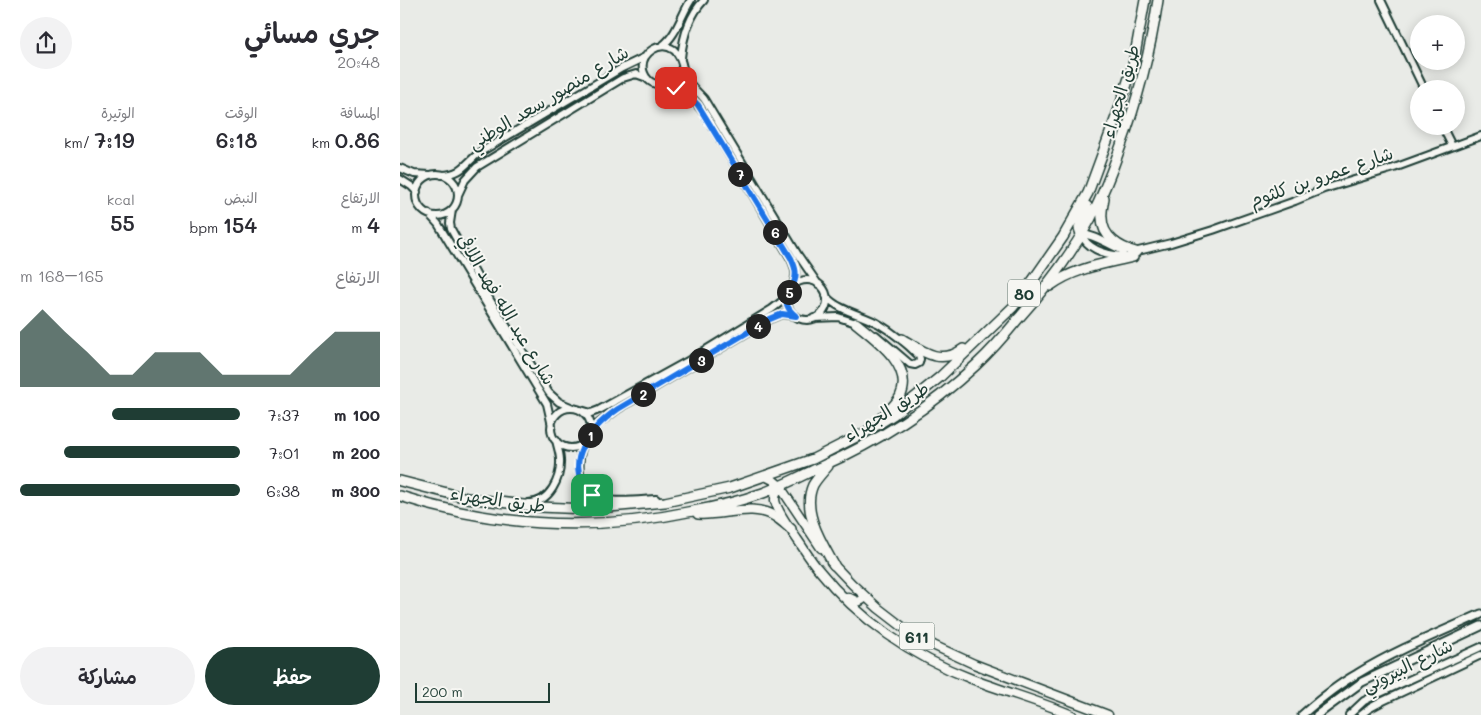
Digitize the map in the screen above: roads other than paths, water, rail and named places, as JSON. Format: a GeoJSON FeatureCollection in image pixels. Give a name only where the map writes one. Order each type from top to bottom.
{"type":"FeatureCollection","features":[{"type":"Feature","properties":{"kind":"highway","name":"طريق الجهراء"},"geometry":{"type":"LineString","coordinates":[[400,496],[465,514],[490,518],[540,523],[634,522],[686,513],[765,492],[783,482],[831,463],[885,434],[944,393],[978,364],[1042,292],[1061,266],[1101,198],[1128,127],[1145,73],[1158,0]]}},
{"type":"Feature","properties":{"kind":"highway","name":"طريق الجهراء"},"geometry":{"type":"LineString","coordinates":[[400,481],[467,498],[540,508],[587,509],[665,502],[712,492],[765,476],[813,459],[866,432],[920,394],[1013,307],[1063,237],[1088,192],[1097,171],[1133,65],[1144,2]]}},
{"type":"Feature","properties":{"kind":"highway"},"geometry":{"type":"LineString","coordinates":[[1063,237],[1070,234],[1081,234],[1079,228],[1093,191],[1097,171]]}},
{"type":"Feature","properties":{"kind":"highway"},"geometry":{"type":"LineString","coordinates":[[1109,178],[1104,195],[1102,217],[1105,231],[1112,240],[1135,254]]}},
{"type":"Feature","properties":{"kind":"highway"},"geometry":{"type":"LineString","coordinates":[[1042,292],[1069,274],[1135,254]]}},
{"type":"Feature","properties":{"kind":"highway"},"geometry":{"type":"LineString","coordinates":[[902,339],[925,353],[942,357],[958,354],[989,324],[1013,307]]}},
{"type":"Feature","properties":{"kind":"highway"},"geometry":{"type":"LineString","coordinates":[[856,323],[886,349],[901,369],[904,378],[903,388],[895,403],[866,432]]}},
{"type":"Feature","properties":{"kind":"highway"},"geometry":{"type":"LineString","coordinates":[[783,482],[836,453],[851,440]]}},
{"type":"Feature","properties":{"kind":"highway"},"geometry":{"type":"LineString","coordinates":[[831,463],[819,476],[814,485],[810,496],[810,508],[821,542],[834,565]]}},
{"type":"Feature","properties":{"kind":"highway"},"geometry":{"type":"LineString","coordinates":[[686,513],[700,515],[752,510],[764,511],[776,517],[791,529]]}},
{"type":"Feature","properties":{"kind":"main road","name":"611"},"geometry":{"type":"LineString","coordinates":[[765,476],[783,482]]}},
{"type":"Feature","properties":{"kind":"main road","name":"611"},"geometry":{"type":"LineString","coordinates":[[783,482],[775,495],[775,501],[791,529],[818,570],[841,595],[868,619],[927,660],[971,679],[1072,715]]}},
{"type":"Feature","properties":{"kind":"main road","name":"611"},"geometry":{"type":"LineString","coordinates":[[783,482],[811,534],[834,565],[865,597],[904,628],[935,646],[974,664],[1108,715]]}},
{"type":"Feature","properties":{"kind":"main road"},"geometry":{"type":"LineString","coordinates":[[841,595],[858,602],[865,597]]}},
{"type":"Feature","properties":{"kind":"main road"},"geometry":{"type":"LineString","coordinates":[[1302,715],[1323,697],[1356,674],[1383,659],[1481,614]]}},
{"type":"Feature","properties":{"kind":"main road"},"geometry":{"type":"LineString","coordinates":[[1317,715],[1362,682],[1481,626]]}},
{"type":"Feature","properties":{"kind":"main road"},"geometry":{"type":"LineString","coordinates":[[1407,660],[1404,656],[1405,653],[1434,639],[1439,633]]}},
{"type":"Feature","properties":{"kind":"main road"},"geometry":{"type":"LineString","coordinates":[[917,654],[916,647],[921,643],[966,663],[974,664]]}},
{"type":"Feature","properties":{"kind":"street"},"geometry":{"type":"LineString","coordinates":[[495,501],[532,503],[548,494],[557,480],[559,470],[560,460],[552,426],[553,420],[561,411],[573,408],[591,413],[673,370],[772,309],[788,294],[796,278],[795,267],[791,258],[698,105],[683,91],[653,83],[648,79],[643,68],[645,57],[650,51],[662,46],[671,38],[691,0]]}},
{"type":"Feature","properties":{"kind":"street"},"geometry":{"type":"LineString","coordinates":[[704,0],[695,11],[682,43],[682,67],[690,84],[704,99],[798,255],[818,284]]}},
{"type":"Feature","properties":{"kind":"street"},"geometry":{"type":"LineString","coordinates":[[1382,0],[1420,80]]}},
{"type":"Feature","properties":{"kind":"street"},"geometry":{"type":"LineString","coordinates":[[662,46],[673,50],[681,59]]}},
{"type":"Feature","properties":{"kind":"street","name":"شارع منصور سعد الوطني"},"geometry":{"type":"LineString","coordinates":[[442,175],[458,172],[478,153],[622,68],[645,57]]}},
{"type":"Feature","properties":{"kind":"street"},"geometry":{"type":"LineString","coordinates":[[666,85],[677,79],[682,67]]}},
{"type":"Feature","properties":{"kind":"street","name":"شارع منصور سعد الوطني"},"geometry":{"type":"LineString","coordinates":[[458,195],[465,180],[472,171],[500,152],[623,78],[636,74],[648,79]]}},
{"type":"Feature","properties":{"kind":"street"},"geometry":{"type":"LineString","coordinates":[[1446,135],[1452,146]]}},
{"type":"Feature","properties":{"kind":"street","name":"شارع عمرو بن كلثوم"},"geometry":{"type":"LineString","coordinates":[[1081,234],[1089,235],[1118,249],[1135,254],[1222,227],[1481,136]]}},
{"type":"Feature","properties":{"kind":"street"},"geometry":{"type":"LineString","coordinates":[[400,168],[414,174],[442,175],[454,182],[458,195],[455,206],[447,214],[434,216],[421,208],[417,201],[419,185],[431,175]]}},
{"type":"Feature","properties":{"kind":"street"},"geometry":{"type":"LineString","coordinates":[[400,179],[417,192]]}},
{"type":"Feature","properties":{"kind":"street","name":"شارع عبد الله فهد اللافي"},"geometry":{"type":"LineString","coordinates":[[452,210],[451,229],[490,300],[549,393],[559,402],[573,408]]}},
{"type":"Feature","properties":{"kind":"street","name":"شارع عبد الله فهد اللافي"},"geometry":{"type":"LineString","coordinates":[[428,213],[438,224],[547,404],[552,426]]}},
{"type":"Feature","properties":{"kind":"street"},"geometry":{"type":"LineString","coordinates":[[712,492],[651,499],[608,501],[592,495],[585,489],[580,480],[579,462],[581,449],[599,424],[618,409],[770,319],[782,314],[796,316],[805,320],[832,316],[845,318],[878,336],[910,364],[918,365],[919,356],[902,339],[877,323],[834,304],[826,296],[822,287],[814,281],[800,281],[792,287]]}},
{"type":"Feature","properties":{"kind":"street"},"geometry":{"type":"LineString","coordinates":[[788,294],[787,304],[796,316]]}},
{"type":"Feature","properties":{"kind":"street"},"geometry":{"type":"LineString","coordinates":[[814,318],[824,309],[826,296]]}},
{"type":"Feature","properties":{"kind":"street"},"geometry":{"type":"LineString","coordinates":[[581,410],[590,420],[590,434]]}},
{"type":"Feature","properties":{"kind":"street"},"geometry":{"type":"LineString","coordinates":[[555,439],[560,444],[572,448],[584,443]]}},
{"type":"Feature","properties":{"kind":"street","name":"شارع البيروني"},"geometry":{"type":"LineString","coordinates":[[1361,715],[1383,701],[1478,652]]}},
{"type":"Feature","properties":{"kind":"street","name":"شارع البيروني"},"geometry":{"type":"LineString","coordinates":[[1349,715],[1364,701],[1468,657]]}}]}
